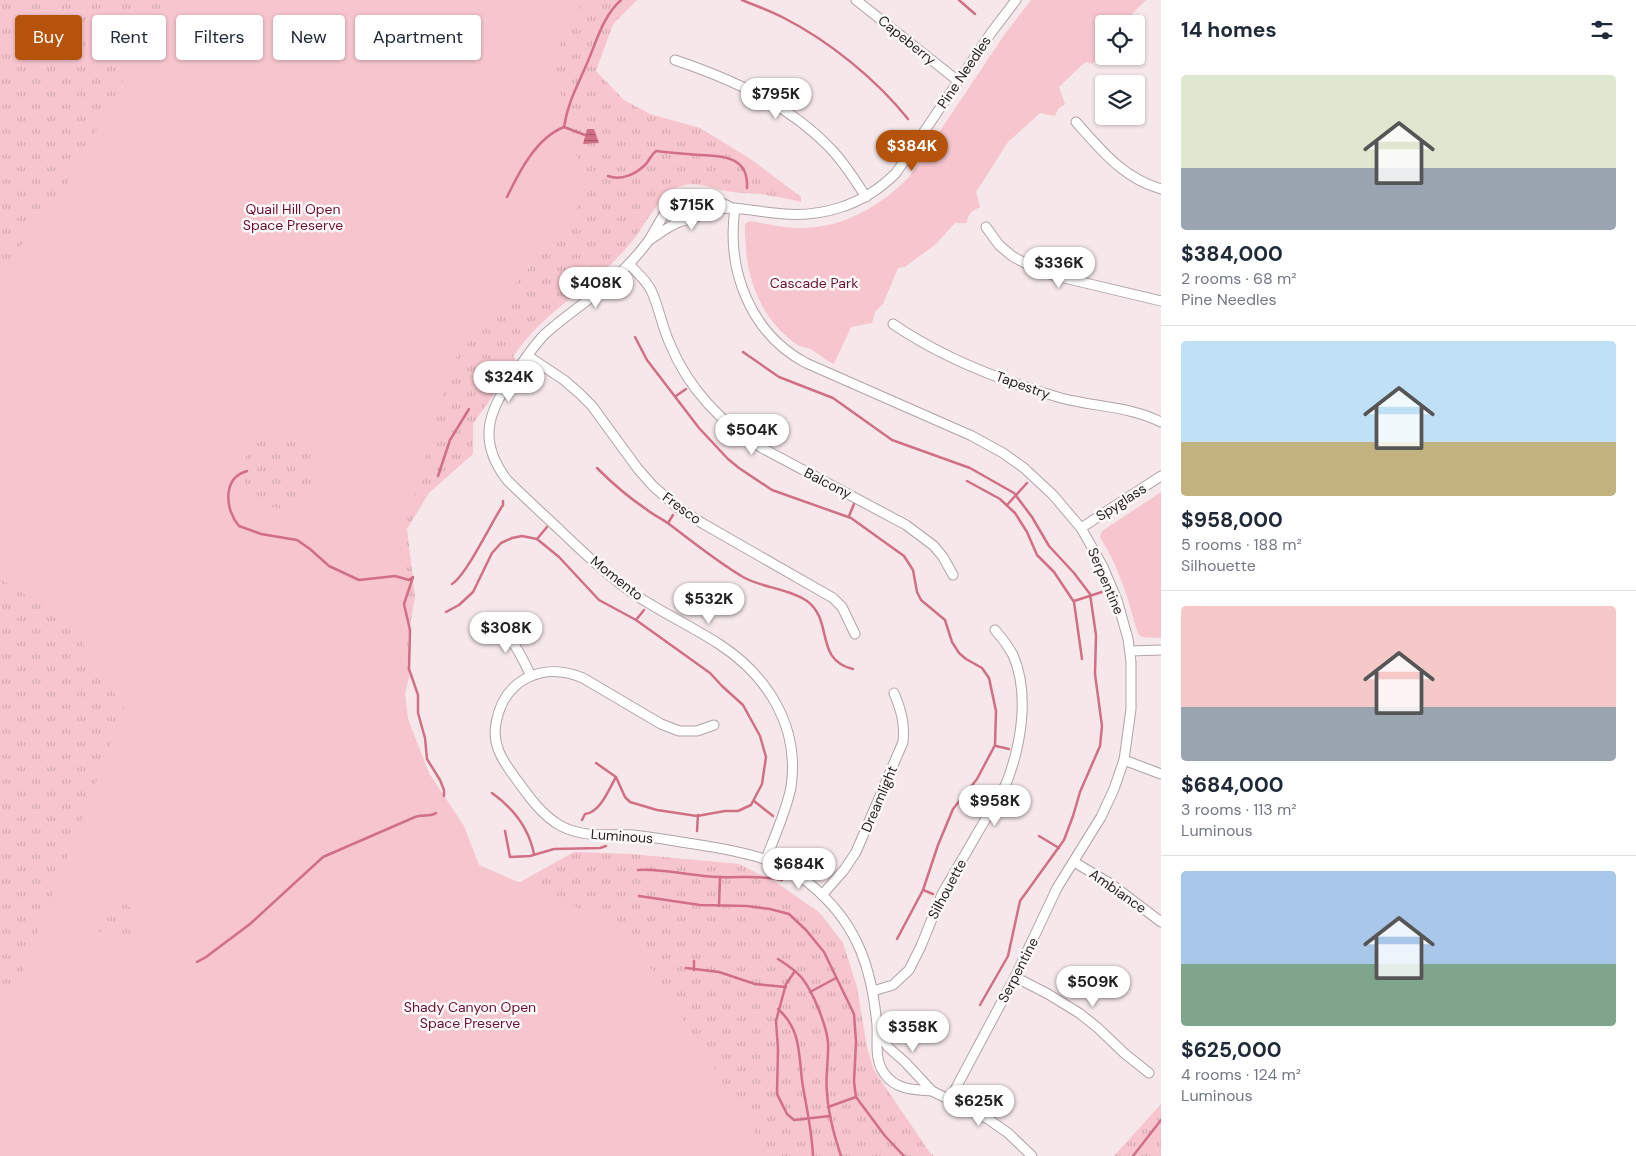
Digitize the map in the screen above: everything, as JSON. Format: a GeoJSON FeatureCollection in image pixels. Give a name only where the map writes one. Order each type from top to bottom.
{"type":"FeatureCollection","features":[{"type":"Feature","properties":{"kind":"street","name":"Capeberry"},"geometry":{"type":"LineString","coordinates":[[856,0],[958,81]]}},
{"type":"Feature","properties":{"kind":"street","name":"Pine Needles"},"geometry":{"type":"LineString","coordinates":[[649,240],[681,222],[714,209],[733,208],[786,215],[820,213],[842,208],[866,197],[889,181],[896,173],[990,32],[1016,0]]}},
{"type":"Feature","properties":{"kind":"street"},"geometry":{"type":"LineString","coordinates":[[675,60],[710,72],[740,86],[766,99],[795,118],[831,148],[850,172],[866,197]]}},
{"type":"Feature","properties":{"kind":"street"},"geometry":{"type":"LineString","coordinates":[[1076,122],[1117,166],[1128,174],[1161,189]]}},
{"type":"Feature","properties":{"kind":"street","name":"Pine Needles"},"geometry":{"type":"LineString","coordinates":[[490,445],[489,428],[495,406],[528,356],[545,334],[604,288],[629,264],[649,240],[667,211],[675,202],[691,194],[704,195],[733,208]]}},
{"type":"Feature","properties":{"kind":"street","name":"Serpentine"},"geometry":{"type":"LineString","coordinates":[[733,208],[736,259],[744,293],[762,326],[777,343],[806,363],[964,433],[1003,453],[1024,468],[1043,485],[1081,528],[1110,581],[1123,617],[1130,651],[1131,709],[1124,760],[1114,789],[1102,817],[1057,888],[1015,977],[950,1099]]}},
{"type":"Feature","properties":{"kind":"street"},"geometry":{"type":"LineString","coordinates":[[986,227],[999,245],[1012,256],[1034,268],[1056,276],[1161,301]]}},
{"type":"Feature","properties":{"kind":"street","name":"Balcony"},"geometry":{"type":"LineString","coordinates":[[629,264],[647,284],[652,293],[662,326],[679,365],[701,396],[724,420],[762,448],[906,525],[934,546],[944,557],[953,574]]}},
{"type":"Feature","properties":{"kind":"street","name":"Tapestry"},"geometry":{"type":"LineString","coordinates":[[893,324],[925,344],[1019,384],[1062,398],[1138,412],[1161,422]]}},
{"type":"Feature","properties":{"kind":"street","name":"Fresco"},"geometry":{"type":"LineString","coordinates":[[528,356],[564,380],[592,406],[638,469],[665,497],[702,522],[833,598],[842,607],[855,634]]}},
{"type":"Feature","properties":{"kind":"street","name":"Momento"},"geometry":{"type":"LineString","coordinates":[[490,445],[497,464],[507,480],[589,557],[634,594],[718,644],[746,667],[771,695],[782,715],[788,733],[792,750],[792,770],[790,788],[766,858]]}},
{"type":"Feature","properties":{"kind":"street","name":"Spyglass"},"geometry":{"type":"LineString","coordinates":[[1081,528],[1161,476]]}},
{"type":"Feature","properties":{"kind":"street"},"geometry":{"type":"LineString","coordinates":[[488,625],[502,632],[512,641],[530,676]]}},
{"type":"Feature","properties":{"kind":"street","name":"Silhouette"},"geometry":{"type":"LineString","coordinates":[[873,991],[893,985],[909,970],[942,894],[1006,784],[1012,768],[1022,716],[1021,694],[1013,656],[1006,643],[995,630]]}},
{"type":"Feature","properties":{"kind":"street"},"geometry":{"type":"LineString","coordinates":[[1130,651],[1161,650]]}},
{"type":"Feature","properties":{"kind":"street","name":"Luminous"},"geometry":{"type":"LineString","coordinates":[[714,725],[697,731],[679,731],[661,724],[584,678],[554,671],[530,676],[513,688],[503,702],[496,726],[496,740],[498,751],[504,763],[534,802],[551,820],[570,830],[584,834],[644,836],[737,850],[766,858],[809,883],[842,917],[857,941],[865,959],[873,991],[878,1058],[880,1067],[888,1078],[902,1087],[932,1091],[976,1112],[999,1126],[1032,1156]]}},
{"type":"Feature","properties":{"kind":"street","name":"Dreamlight"},"geometry":{"type":"LineString","coordinates":[[822,895],[844,870],[856,852],[903,742],[904,723],[894,693]]}},
{"type":"Feature","properties":{"kind":"street"},"geometry":{"type":"LineString","coordinates":[[1124,760],[1161,774]]}},
{"type":"Feature","properties":{"kind":"street","name":"Ambiance"},"geometry":{"type":"LineString","coordinates":[[1074,862],[1111,884],[1161,922]]}},
{"type":"Feature","properties":{"kind":"street"},"geometry":{"type":"LineString","coordinates":[[1015,977],[1079,1013],[1149,1073]]}},
{"type":"Feature","properties":{"kind":"street","name":"Luminous"},"geometry":{"type":"LineString","coordinates":[[877,1027],[888,1047],[932,1091]]}},
{"type":"Feature","properties":{"kind":"green space","name":"Shady Canyon Open Space Preserve"},"geometry":{"type":"Polygon","coordinates":[[[0,0],[637,0],[613,24],[596,71],[624,100],[650,114],[700,128],[752,160],[801,197],[801,202],[760,194],[726,191],[697,184],[685,185],[671,191],[659,203],[634,239],[620,255],[605,270],[556,310],[526,340],[513,357],[517,361],[473,424],[473,454],[429,493],[407,529],[415,596],[408,638],[410,674],[395,731],[432,931],[574,852],[631,854],[739,864],[780,885],[820,913],[843,943],[857,987],[867,1047],[874,1070],[930,1153],[934,1156],[0,1156],[0,0]]]}},
{"type":"Feature","properties":{"kind":"green space","name":"Quail Hill Open Space Preserve"},"geometry":{"type":"Polygon","coordinates":[[[166,0],[583,0],[552,59],[587,196],[454,360],[400,544],[401,655],[408,719],[429,773],[464,826],[479,865],[626,929],[769,1156],[0,1156],[0,996],[23,972],[124,709],[70,623],[0,579],[0,274],[70,179],[134,60],[166,60],[166,15],[158,15],[166,0]],[[289,434],[267,436],[254,444],[246,456],[244,477],[249,490],[256,498],[270,506],[286,508],[299,503],[309,494],[315,481],[317,467],[314,453],[305,441],[289,434]],[[111,901],[98,914],[99,931],[106,941],[129,938],[133,924],[132,912],[126,904],[111,901]]]}},
{"type":"Feature","properties":{"kind":"green space","name":"Cascade Park"},"geometry":{"type":"Polygon","coordinates":[[[1031,0],[1146,0],[1132,15],[1095,15],[1095,62],[1092,64],[1087,62],[1083,64],[1059,87],[1065,104],[1058,109],[1055,116],[1040,113],[1008,142],[976,192],[980,207],[971,213],[967,223],[955,223],[936,244],[905,267],[898,268],[883,304],[875,312],[872,323],[851,327],[834,364],[812,350],[798,345],[768,315],[755,291],[748,264],[745,224],[750,221],[796,228],[812,228],[843,221],[872,207],[885,198],[909,177],[1005,34],[1031,0]]]}},
{"type":"Feature","properties":{"kind":"green space"},"geometry":{"type":"Polygon","coordinates":[[[1161,492],[1161,638],[1142,637],[1138,634],[1118,573],[1100,537],[1102,531],[1161,492]]]}},
{"type":"Feature","properties":{"kind":"green space"},"geometry":{"type":"Polygon","coordinates":[[[1161,1104],[1161,1156],[1114,1156],[1161,1104]]]}},
{"type":"Feature","properties":{"kind":"shaded area"},"geometry":{"type":"Polygon","coordinates":[[[587,129],[594,129],[599,143],[583,144],[587,129]]]}},
{"type":"Feature","properties":{"kind":"waterway"},"geometry":{"type":"LineString","coordinates":[[564,127],[571,101],[601,29],[610,13],[621,0]]}},
{"type":"Feature","properties":{"kind":"waterway"},"geometry":{"type":"LineString","coordinates":[[742,0],[801,27],[835,50],[867,76],[908,119]]}},
{"type":"Feature","properties":{"kind":"waterway"},"geometry":{"type":"LineString","coordinates":[[959,0],[975,14]]}},
{"type":"Feature","properties":{"kind":"waterway"},"geometry":{"type":"LineString","coordinates":[[507,197],[523,167],[545,139],[564,127],[585,135]]}},
{"type":"Feature","properties":{"kind":"waterway"},"geometry":{"type":"LineString","coordinates":[[608,176],[618,178],[633,174],[646,164],[656,151],[717,156],[733,160],[744,169],[747,188]]}},
{"type":"Feature","properties":{"kind":"waterway"},"geometry":{"type":"LineString","coordinates":[[635,337],[647,360],[699,428],[739,468],[772,490],[851,518],[904,556],[913,570],[917,592],[921,600],[945,620],[952,642],[959,653],[982,668],[989,678],[996,711],[995,745],[977,779],[953,809],[938,845],[923,890],[897,939]]}},
{"type":"Feature","properties":{"kind":"waterway"},"geometry":{"type":"LineString","coordinates":[[743,352],[779,377],[833,398],[892,440],[970,468],[1014,493],[1032,517],[1049,546],[1090,594],[1096,635],[1095,674],[1102,726],[1100,746],[1080,792],[1064,840],[1020,901],[1008,956],[980,1005]]}},
{"type":"Feature","properties":{"kind":"waterway"},"geometry":{"type":"LineString","coordinates":[[676,396],[686,389]]}},
{"type":"Feature","properties":{"kind":"waterway"},"geometry":{"type":"LineString","coordinates":[[438,476],[450,440],[469,409]]}},
{"type":"Feature","properties":{"kind":"waterway"},"geometry":{"type":"LineString","coordinates":[[597,468],[633,500],[733,571],[750,581],[792,593],[807,601],[815,609],[820,619],[828,649],[833,657],[841,664],[853,669]]}},
{"type":"Feature","properties":{"kind":"waterway"},"geometry":{"type":"LineString","coordinates":[[247,471],[233,480],[228,495],[231,512],[239,526],[261,534],[297,540],[329,566],[359,580],[395,576],[409,580],[413,577],[404,604],[410,630],[409,669],[418,695],[418,713],[425,738],[427,759],[440,780],[444,796]]}},
{"type":"Feature","properties":{"kind":"waterway"},"geometry":{"type":"LineString","coordinates":[[967,481],[1000,499],[1015,513],[1027,532],[1037,555],[1054,572],[1074,602],[1082,659]]}},
{"type":"Feature","properties":{"kind":"waterway"},"geometry":{"type":"LineString","coordinates":[[1007,505],[1027,483]]}},
{"type":"Feature","properties":{"kind":"waterway"},"geometry":{"type":"LineString","coordinates":[[452,584],[458,579],[471,560],[503,505],[503,501]]}},
{"type":"Feature","properties":{"kind":"waterway"},"geometry":{"type":"LineString","coordinates":[[849,516],[854,504]]}},
{"type":"Feature","properties":{"kind":"waterway"},"geometry":{"type":"LineString","coordinates":[[668,523],[673,515]]}},
{"type":"Feature","properties":{"kind":"waterway"},"geometry":{"type":"LineString","coordinates":[[537,539],[547,527]]}},
{"type":"Feature","properties":{"kind":"waterway"},"geometry":{"type":"LineString","coordinates":[[446,612],[459,605],[473,592],[492,553],[501,543],[522,536],[537,539],[559,557],[599,600],[636,620],[710,673],[743,705],[760,736],[766,757],[762,784],[751,805],[738,811],[725,811],[697,816],[657,810],[630,802],[625,797],[616,777],[596,763]]}},
{"type":"Feature","properties":{"kind":"waterway"},"geometry":{"type":"LineString","coordinates":[[1074,601],[1105,591]]}},
{"type":"Feature","properties":{"kind":"waterway"},"geometry":{"type":"LineString","coordinates":[[636,620],[644,610]]}},
{"type":"Feature","properties":{"kind":"waterway"},"geometry":{"type":"LineString","coordinates":[[996,746],[1009,749]]}},
{"type":"Feature","properties":{"kind":"waterway"},"geometry":{"type":"LineString","coordinates":[[582,820],[585,814],[590,813],[600,805],[616,777]]}},
{"type":"Feature","properties":{"kind":"waterway"},"geometry":{"type":"LineString","coordinates":[[492,793],[507,805],[519,820],[532,845],[534,854]]}},
{"type":"Feature","properties":{"kind":"waterway"},"geometry":{"type":"LineString","coordinates":[[754,801],[773,816]]}},
{"type":"Feature","properties":{"kind":"waterway"},"geometry":{"type":"LineString","coordinates":[[197,962],[250,924],[323,857],[415,817],[436,813]]}},
{"type":"Feature","properties":{"kind":"waterway"},"geometry":{"type":"LineString","coordinates":[[697,831],[698,815]]}},
{"type":"Feature","properties":{"kind":"waterway"},"geometry":{"type":"LineString","coordinates":[[505,831],[510,857],[530,856],[554,849],[600,848],[606,846]]}},
{"type":"Feature","properties":{"kind":"waterway"},"geometry":{"type":"LineString","coordinates":[[1039,836],[1059,848]]}},
{"type":"Feature","properties":{"kind":"waterway"},"geometry":{"type":"LineString","coordinates":[[638,870],[658,870],[710,877],[759,877],[782,880]]}},
{"type":"Feature","properties":{"kind":"waterway"},"geometry":{"type":"LineString","coordinates":[[719,906],[720,877]]}},
{"type":"Feature","properties":{"kind":"waterway"},"geometry":{"type":"LineString","coordinates":[[923,890],[933,894]]}},
{"type":"Feature","properties":{"kind":"waterway"},"geometry":{"type":"LineString","coordinates":[[639,896],[700,905],[747,906],[770,909],[789,914],[806,930],[824,952],[854,1014],[856,1042],[854,1082],[856,1097],[885,1136],[904,1156]]}},
{"type":"Feature","properties":{"kind":"waterway"},"geometry":{"type":"LineString","coordinates":[[778,959],[802,978],[815,1000],[825,1026],[828,1042],[827,1086],[829,1108],[841,1156]]}},
{"type":"Feature","properties":{"kind":"waterway"},"geometry":{"type":"LineString","coordinates":[[694,961],[694,970]]}},
{"type":"Feature","properties":{"kind":"waterway"},"geometry":{"type":"LineString","coordinates":[[686,968],[719,972],[755,984],[786,987]]}},
{"type":"Feature","properties":{"kind":"waterway"},"geometry":{"type":"LineString","coordinates":[[795,971],[786,984],[776,1021],[778,1049],[777,1094],[787,1114],[794,1120],[830,1116]]}},
{"type":"Feature","properties":{"kind":"waterway"},"geometry":{"type":"LineString","coordinates":[[810,992],[836,978]]}},
{"type":"Feature","properties":{"kind":"waterway"},"geometry":{"type":"LineString","coordinates":[[778,1009],[786,1017],[796,1036],[813,1156]]}},
{"type":"Feature","properties":{"kind":"waterway"},"geometry":{"type":"LineString","coordinates":[[828,1107],[856,1097]]}},
{"type":"Feature","properties":{"kind":"waterway"},"geometry":{"type":"LineString","coordinates":[[1133,1156],[1161,1120]]}}]}
